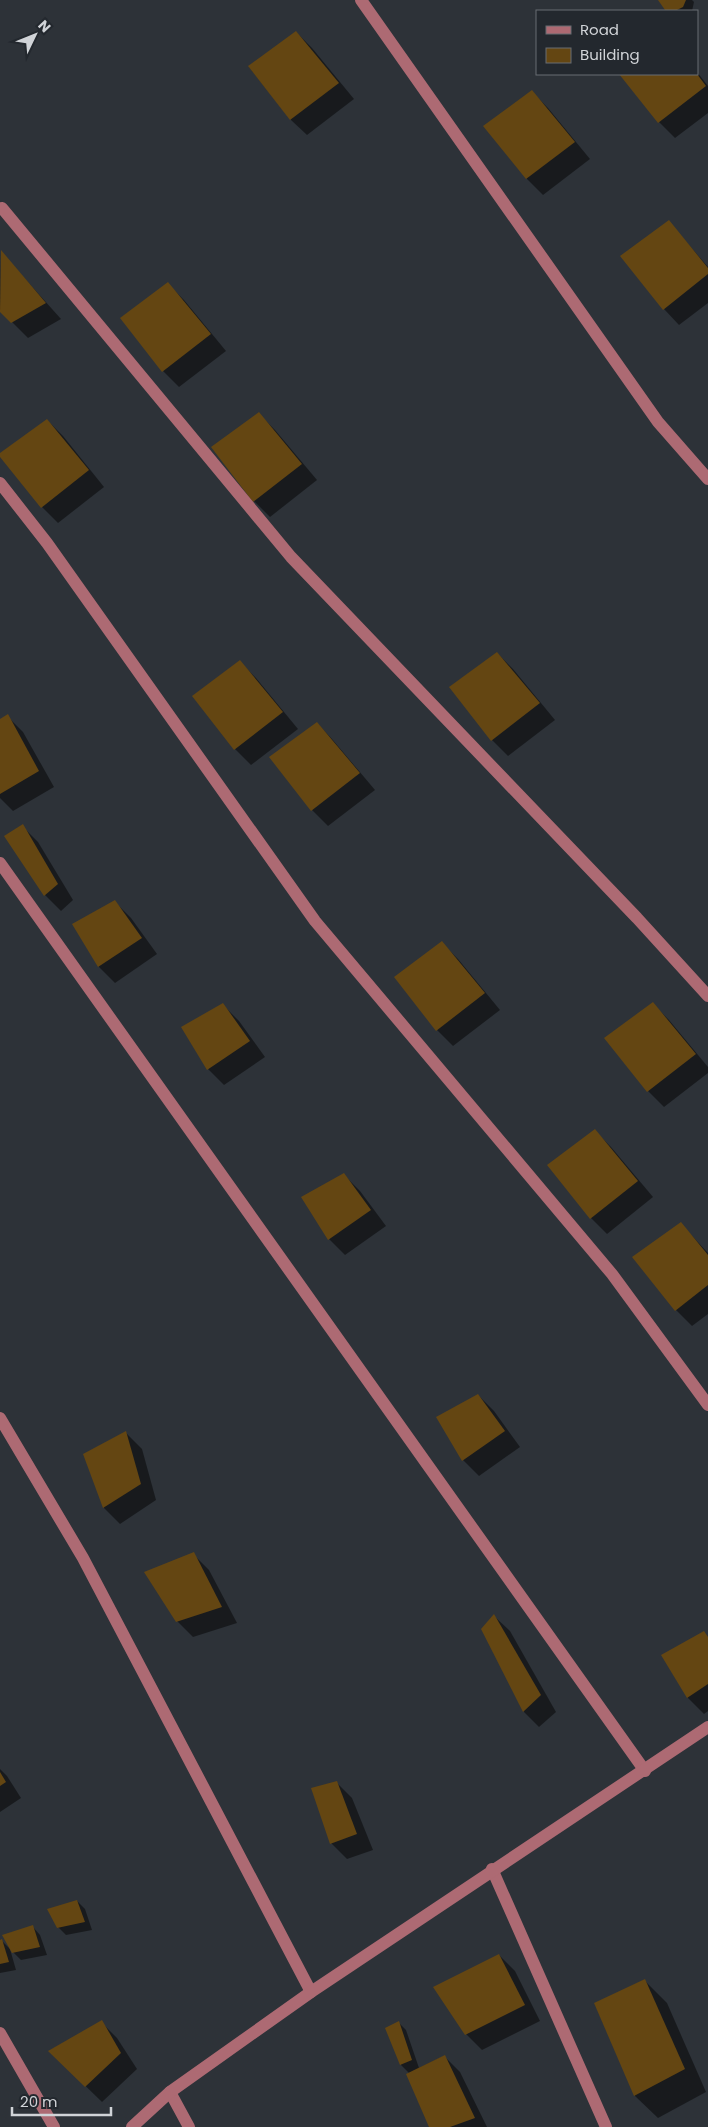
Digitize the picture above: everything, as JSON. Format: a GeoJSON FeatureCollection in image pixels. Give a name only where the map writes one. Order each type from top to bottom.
{"type":"FeatureCollection","features":[{"type":"Feature","properties":{"kind":"street"},"geometry":{"type":"LineString","coordinates":[[361,0],[658,422],[708,479]]}},
{"type":"Feature","properties":{"kind":"street"},"geometry":{"type":"LineString","coordinates":[[2,208],[291,557],[637,918],[708,996]]}},
{"type":"Feature","properties":{"kind":"street"},"geometry":{"type":"LineString","coordinates":[[0,483],[47,543],[315,921],[612,1274],[708,1405]]}},
{"type":"Feature","properties":{"kind":"street"},"geometry":{"type":"LineString","coordinates":[[0,863],[645,1771]]}},
{"type":"Feature","properties":{"kind":"street"},"geometry":{"type":"LineString","coordinates":[[0,1418],[83,1558],[311,1992]]}},
{"type":"Feature","properties":{"kind":"street"},"geometry":{"type":"LineString","coordinates":[[132,2127],[170,2092],[311,1992],[492,1869],[645,1771],[708,1727]]}},
{"type":"Feature","properties":{"kind":"street"},"geometry":{"type":"LineString","coordinates":[[492,1869],[606,2127]]}},
{"type":"Feature","properties":{"kind":"street"},"geometry":{"type":"LineString","coordinates":[[0,2033],[54,2127]]}},
{"type":"Feature","properties":{"kind":"street"},"geometry":{"type":"LineString","coordinates":[[170,2092],[189,2127]]}},
{"type":"Feature","properties":{"kind":"building"},"geometry":{"type":"Polygon","coordinates":[[[658,0],[686,0],[683,7],[677,10],[665,10],[658,0]]]}},
{"type":"Feature","properties":{"kind":"building"},"geometry":{"type":"Polygon","coordinates":[[[296,31],[339,83],[290,120],[248,66],[296,31]]]}},
{"type":"Feature","properties":{"kind":"building"},"geometry":{"type":"Polygon","coordinates":[[[620,75],[698,75],[706,86],[658,123],[620,75]]]}},
{"type":"Feature","properties":{"kind":"building"},"geometry":{"type":"Polygon","coordinates":[[[532,90],[575,142],[526,179],[483,126],[532,90]]]}},
{"type":"Feature","properties":{"kind":"building"},"geometry":{"type":"Polygon","coordinates":[[[669,220],[708,268],[708,274],[663,310],[620,256],[669,220]]]}},
{"type":"Feature","properties":{"kind":"building"},"geometry":{"type":"Polygon","coordinates":[[[1,250],[46,303],[11,323],[0,312],[1,250]]]}},
{"type":"Feature","properties":{"kind":"building"},"geometry":{"type":"Polygon","coordinates":[[[168,282],[211,334],[162,372],[120,318],[168,282]]]}},
{"type":"Feature","properties":{"kind":"building"},"geometry":{"type":"Polygon","coordinates":[[[259,412],[302,464],[253,502],[211,447],[259,412]]]}},
{"type":"Feature","properties":{"kind":"building"},"geometry":{"type":"Polygon","coordinates":[[[47,419],[89,470],[41,508],[0,457],[0,453],[47,419]]]}},
{"type":"Feature","properties":{"kind":"building"},"geometry":{"type":"Polygon","coordinates":[[[497,652],[540,703],[491,741],[449,687],[497,652]]]}},
{"type":"Feature","properties":{"kind":"building"},"geometry":{"type":"Polygon","coordinates":[[[240,660],[283,712],[234,750],[192,696],[240,660]]]}},
{"type":"Feature","properties":{"kind":"building"},"geometry":{"type":"Polygon","coordinates":[[[8,714],[39,771],[0,794],[0,719],[8,714]]]}},
{"type":"Feature","properties":{"kind":"building"},"geometry":{"type":"Polygon","coordinates":[[[317,722],[360,773],[311,811],[269,757],[317,722]]]}},
{"type":"Feature","properties":{"kind":"building"},"geometry":{"type":"Polygon","coordinates":[[[23,824],[58,884],[44,896],[4,836],[23,824]]]}},
{"type":"Feature","properties":{"kind":"building"},"geometry":{"type":"Polygon","coordinates":[[[115,900],[142,938],[98,967],[72,924],[115,900]]]}},
{"type":"Feature","properties":{"kind":"building"},"geometry":{"type":"Polygon","coordinates":[[[442,941],[485,993],[436,1031],[394,977],[442,941]]]}},
{"type":"Feature","properties":{"kind":"building"},"geometry":{"type":"Polygon","coordinates":[[[653,1002],[696,1054],[647,1092],[604,1038],[653,1002]]]}},
{"type":"Feature","properties":{"kind":"building"},"geometry":{"type":"Polygon","coordinates":[[[223,1003],[250,1041],[207,1070],[181,1027],[223,1003]]]}},
{"type":"Feature","properties":{"kind":"building"},"geometry":{"type":"Polygon","coordinates":[[[595,1129],[638,1181],[590,1219],[547,1165],[595,1129]]]}},
{"type":"Feature","properties":{"kind":"building"},"geometry":{"type":"Polygon","coordinates":[[[344,1173],[371,1210],[328,1240],[301,1197],[344,1173]]]}},
{"type":"Feature","properties":{"kind":"building"},"geometry":{"type":"Polygon","coordinates":[[[681,1222],[708,1255],[708,1285],[675,1311],[632,1257],[681,1222]]]}},
{"type":"Feature","properties":{"kind":"building"},"geometry":{"type":"Polygon","coordinates":[[[478,1394],[505,1431],[462,1461],[436,1417],[478,1394]]]}},
{"type":"Feature","properties":{"kind":"building"},"geometry":{"type":"Polygon","coordinates":[[[126,1431],[141,1484],[103,1508],[83,1454],[126,1431]]]}},
{"type":"Feature","properties":{"kind":"building"},"geometry":{"type":"Polygon","coordinates":[[[194,1552],[222,1607],[176,1622],[144,1572],[194,1552]]]}},
{"type":"Feature","properties":{"kind":"building"},"geometry":{"type":"Polygon","coordinates":[[[494,1614],[541,1695],[523,1712],[481,1629],[494,1614]]]}},
{"type":"Feature","properties":{"kind":"building"},"geometry":{"type":"Polygon","coordinates":[[[704,1631],[708,1637],[708,1684],[687,1698],[661,1655],[704,1631]]]}},
{"type":"Feature","properties":{"kind":"building"},"geometry":{"type":"Polygon","coordinates":[[[0,1772],[6,1782],[0,1786],[0,1772]]]}},
{"type":"Feature","properties":{"kind":"building"},"geometry":{"type":"Polygon","coordinates":[[[337,1781],[357,1834],[330,1844],[311,1788],[337,1781]]]}},
{"type":"Feature","properties":{"kind":"building"},"geometry":{"type":"Polygon","coordinates":[[[77,1900],[85,1922],[57,1928],[47,1909],[77,1900]]]}},
{"type":"Feature","properties":{"kind":"building"},"geometry":{"type":"Polygon","coordinates":[[[33,1925],[40,1947],[12,1953],[2,1935],[33,1925]]]}},
{"type":"Feature","properties":{"kind":"building"},"geometry":{"type":"Polygon","coordinates":[[[2,1939],[9,1962],[0,1964],[0,1940],[2,1939]]]}},
{"type":"Feature","properties":{"kind":"building"},"geometry":{"type":"Polygon","coordinates":[[[499,1954],[525,2005],[465,2035],[433,1987],[499,1954]]]}},
{"type":"Feature","properties":{"kind":"building"},"geometry":{"type":"Polygon","coordinates":[[[645,1979],[685,2069],[634,2096],[594,2003],[645,1979]]]}},
{"type":"Feature","properties":{"kind":"building"},"geometry":{"type":"Polygon","coordinates":[[[102,2020],[121,2053],[85,2087],[48,2051],[102,2020]]]}},
{"type":"Feature","properties":{"kind":"building"},"geometry":{"type":"Polygon","coordinates":[[[399,2021],[412,2060],[400,2065],[385,2028],[399,2021]]]}},
{"type":"Feature","properties":{"kind":"building"},"geometry":{"type":"Polygon","coordinates":[[[445,2055],[475,2118],[450,2127],[429,2127],[406,2074],[445,2055]]]}}]}
